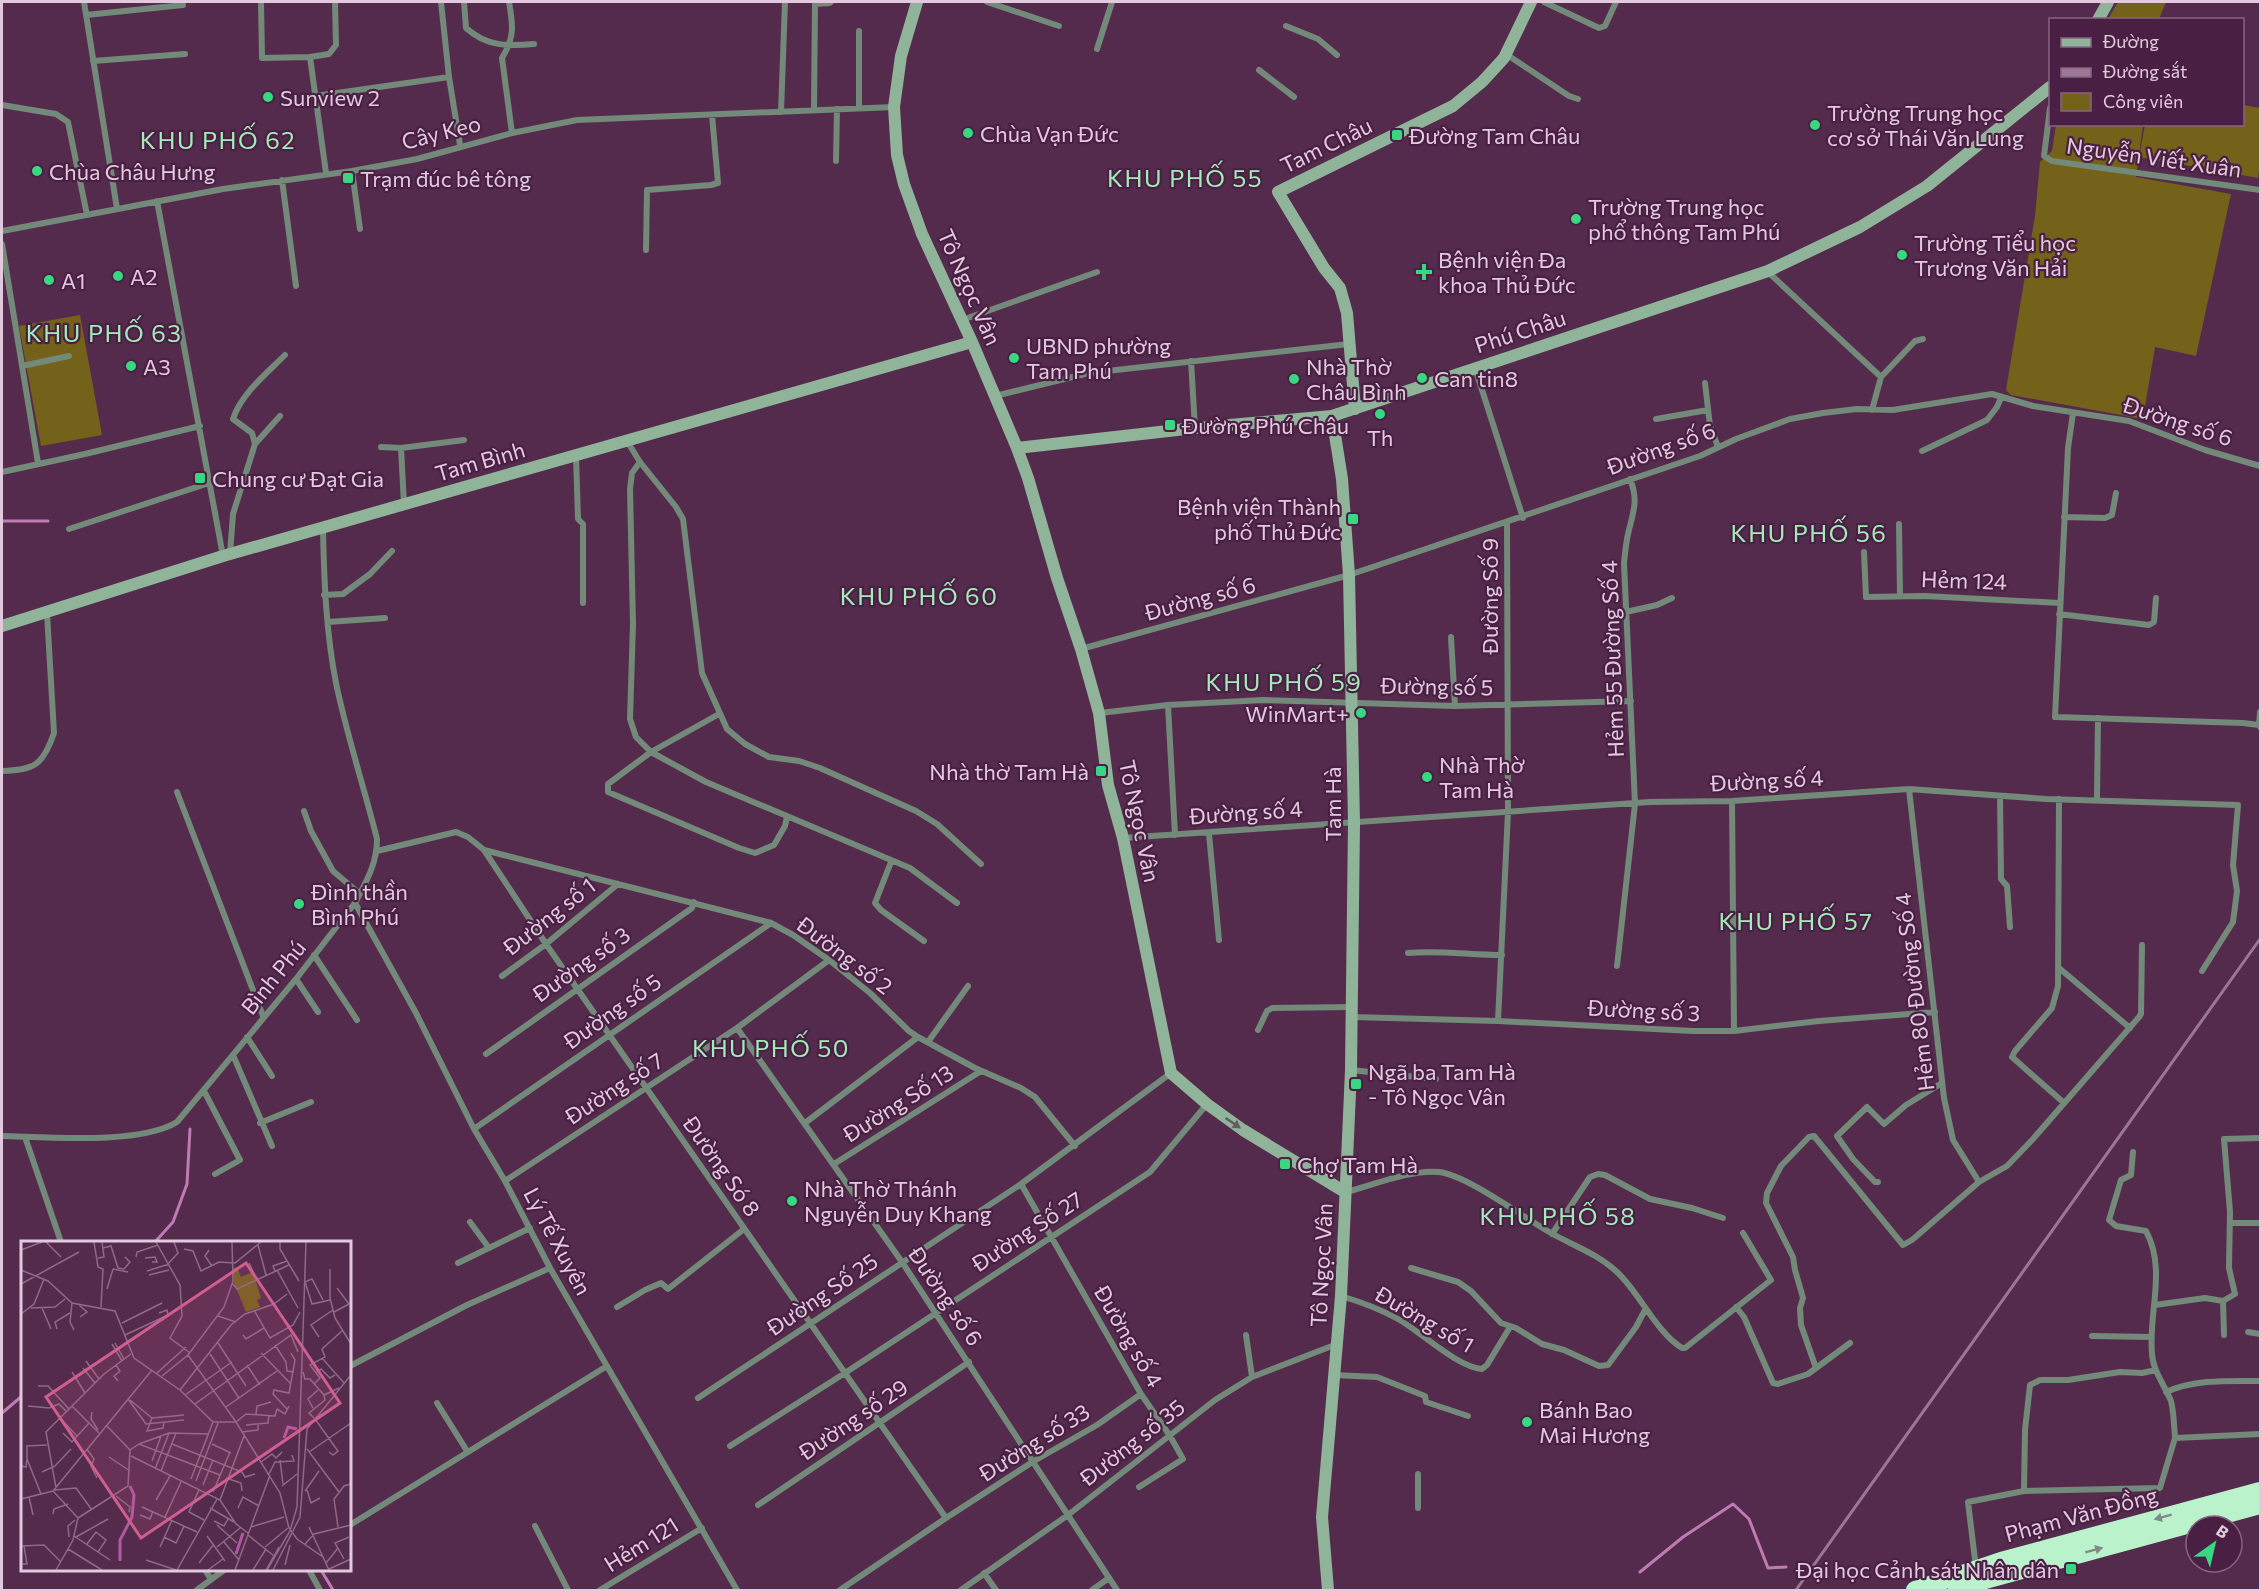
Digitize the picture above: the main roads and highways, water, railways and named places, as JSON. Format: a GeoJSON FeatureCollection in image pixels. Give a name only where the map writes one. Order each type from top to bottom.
{"type":"FeatureCollection","features":[{"type":"Feature","properties":{"kind":"highway","name":"Phạm Văn Đồng"},"geometry":{"type":"LineString","coordinates":[[1957,1590],[1982,1580],[2030,1553],[2260,1491]]}},
{"type":"Feature","properties":{"kind":"highway","name":"Phạm Văn Đồng"},"geometry":{"type":"LineString","coordinates":[[1915,1590],[1982,1580],[2260,1505]]}},
{"type":"Feature","properties":{"kind":"main road","name":"Tô Ngọc Vân"},"geometry":{"type":"LineString","coordinates":[[918,2],[901,56],[894,107],[897,155],[904,184],[922,234],[972,342],[1017,448],[1081,649],[1099,713],[1108,785],[1122,838],[1171,1073],[1207,1104],[1244,1130],[1346,1192],[1341,1296],[1322,1517],[1328,1590]]}},
{"type":"Feature","properties":{"kind":"main road","name":"Tam Châu"},"geometry":{"type":"LineString","coordinates":[[1355,409],[1347,313],[1340,288],[1324,268],[1278,192],[1453,106],[1482,82],[1506,54],[1531,2]]}},
{"type":"Feature","properties":{"kind":"main road"},"geometry":{"type":"LineString","coordinates":[[2099,18],[2108,2]]}},
{"type":"Feature","properties":{"kind":"main road","name":"Phú Châu"},"geometry":{"type":"LineString","coordinates":[[1017,448],[1195,428],[1332,416],[1768,271],[1860,227],[1927,186],[2049,88]]}},
{"type":"Feature","properties":{"kind":"main road","name":"Tam Bình"},"geometry":{"type":"LineString","coordinates":[[2,627],[227,555],[972,342]]}},
{"type":"Feature","properties":{"kind":"main road","name":"Tam Hà"},"geometry":{"type":"LineString","coordinates":[[1332,416],[1342,479],[1349,575],[1353,703],[1352,1012],[1346,1192]]}},
{"type":"Feature","properties":{"kind":"waterway"},"geometry":{"type":"LineString","coordinates":[[2,521],[48,521]]}},
{"type":"Feature","properties":{"kind":"waterway"},"geometry":{"type":"LineString","coordinates":[[156,1241],[173,1222],[187,1184],[190,1129]]}},
{"type":"Feature","properties":{"kind":"waterway"},"geometry":{"type":"LineString","coordinates":[[2,1413],[21,1397]]}},
{"type":"Feature","properties":{"kind":"waterway"},"geometry":{"type":"LineString","coordinates":[[1640,1572],[1683,1537],[1733,1504],[1749,1519],[1768,1568],[1786,1567]]}},
{"type":"Feature","properties":{"kind":"waterway"},"geometry":{"type":"LineString","coordinates":[[322,1571],[333,1590]]}},
{"type":"Feature","properties":{"kind":"railway"},"geometry":{"type":"LineString","coordinates":[[1796,1590],[2260,939]]}},
{"type":"Feature","properties":{"kind":"place","name":"Sunview 2"},"geometry":{"type":"Point","coordinates":[268,97]}},
{"type":"Feature","properties":{"kind":"place","name":"Trường Trung học cơ sở Thái Văn Lung"},"geometry":{"type":"Point","coordinates":[1815,125]}},
{"type":"Feature","properties":{"kind":"place","name":"Chùa Vạn Đức"},"geometry":{"type":"Point","coordinates":[968,133]}},
{"type":"Feature","properties":{"kind":"place","name":"Đường Tam Châu"},"geometry":{"type":"Point","coordinates":[1397,135]}},
{"type":"Feature","properties":{"kind":"place","name":"Chùa Châu Hưng"},"geometry":{"type":"Point","coordinates":[37,171]}},
{"type":"Feature","properties":{"kind":"place","name":"Trạm đúc bê tông"},"geometry":{"type":"Point","coordinates":[348,178]}},
{"type":"Feature","properties":{"kind":"place","name":"Trường Trung học phổ thông Tam Phú"},"geometry":{"type":"Point","coordinates":[1576,219]}},
{"type":"Feature","properties":{"kind":"place","name":"Trường Tiểu học Trương Văn Hải"},"geometry":{"type":"Point","coordinates":[1902,255]}},
{"type":"Feature","properties":{"kind":"place","name":"Bệnh viện Đa khoa Thủ Đức"},"geometry":{"type":"Point","coordinates":[1424,272]}},
{"type":"Feature","properties":{"kind":"place","name":"A2"},"geometry":{"type":"Point","coordinates":[118,276]}},
{"type":"Feature","properties":{"kind":"place","name":"A1"},"geometry":{"type":"Point","coordinates":[49,280]}},
{"type":"Feature","properties":{"kind":"place","name":"UBND phường Tam Phú"},"geometry":{"type":"Point","coordinates":[1014,358]}},
{"type":"Feature","properties":{"kind":"place","name":"A3"},"geometry":{"type":"Point","coordinates":[131,366]}},
{"type":"Feature","properties":{"kind":"place","name":"Can tin8"},"geometry":{"type":"Point","coordinates":[1422,378]}},
{"type":"Feature","properties":{"kind":"place","name":"Nhà Thờ Châu Bình"},"geometry":{"type":"Point","coordinates":[1294,379]}},
{"type":"Feature","properties":{"kind":"place","name":"Th"},"geometry":{"type":"Point","coordinates":[1380,414]}},
{"type":"Feature","properties":{"kind":"place","name":"Đường Phú Châu"},"geometry":{"type":"Point","coordinates":[1170,425]}},
{"type":"Feature","properties":{"kind":"place","name":"Chung cư Đạt Gia"},"geometry":{"type":"Point","coordinates":[200,478]}},
{"type":"Feature","properties":{"kind":"place","name":"Bệnh viện Thành phố Thủ Đức"},"geometry":{"type":"Point","coordinates":[1353,519]}},
{"type":"Feature","properties":{"kind":"place","name":"WinMart+"},"geometry":{"type":"Point","coordinates":[1361,713]}},
{"type":"Feature","properties":{"kind":"place","name":"Nhà thờ Tam Hà"},"geometry":{"type":"Point","coordinates":[1101,771]}},
{"type":"Feature","properties":{"kind":"place","name":"Nhà Thờ Tam Hà"},"geometry":{"type":"Point","coordinates":[1427,777]}},
{"type":"Feature","properties":{"kind":"place","name":"Đình thần Bình Phú"},"geometry":{"type":"Point","coordinates":[299,904]}},
{"type":"Feature","properties":{"kind":"place","name":"Ngã ba Tam Hà - Tô Ngọc Vân"},"geometry":{"type":"Point","coordinates":[1356,1084]}},
{"type":"Feature","properties":{"kind":"place","name":"Chợ Tam Hà"},"geometry":{"type":"Point","coordinates":[1285,1164]}},
{"type":"Feature","properties":{"kind":"place","name":"Nhà Thờ Thánh Nguyễn Duy Khang"},"geometry":{"type":"Point","coordinates":[792,1201]}},
{"type":"Feature","properties":{"kind":"place","name":"Bánh Bao Mai Hương"},"geometry":{"type":"Point","coordinates":[1527,1422]}},
{"type":"Feature","properties":{"kind":"place","name":"Đại học Cảnh sát Nhân dân"},"geometry":{"type":"Point","coordinates":[2071,1569]}},
{"type":"Feature","properties":{"kind":"district","name":"KHU PHỐ 62"},"geometry":{"type":"Point","coordinates":[218,139]}},
{"type":"Feature","properties":{"kind":"district","name":"KHU PHỐ 55"},"geometry":{"type":"Point","coordinates":[1185,177]}},
{"type":"Feature","properties":{"kind":"district","name":"KHU PHỐ 63"},"geometry":{"type":"Point","coordinates":[104,332]}},
{"type":"Feature","properties":{"kind":"district","name":"KHU PHỐ 56"},"geometry":{"type":"Point","coordinates":[1809,532]}},
{"type":"Feature","properties":{"kind":"district","name":"KHU PHỐ 60"},"geometry":{"type":"Point","coordinates":[919,595]}},
{"type":"Feature","properties":{"kind":"district","name":"KHU PHỐ 59"},"geometry":{"type":"Point","coordinates":[1284,681]}},
{"type":"Feature","properties":{"kind":"district","name":"KHU PHỐ 57"},"geometry":{"type":"Point","coordinates":[1796,920]}},
{"type":"Feature","properties":{"kind":"district","name":"KHU PHỐ 50"},"geometry":{"type":"Point","coordinates":[771,1047]}},
{"type":"Feature","properties":{"kind":"district","name":"KHU PHỐ 58"},"geometry":{"type":"Point","coordinates":[1558,1215]}}]}
